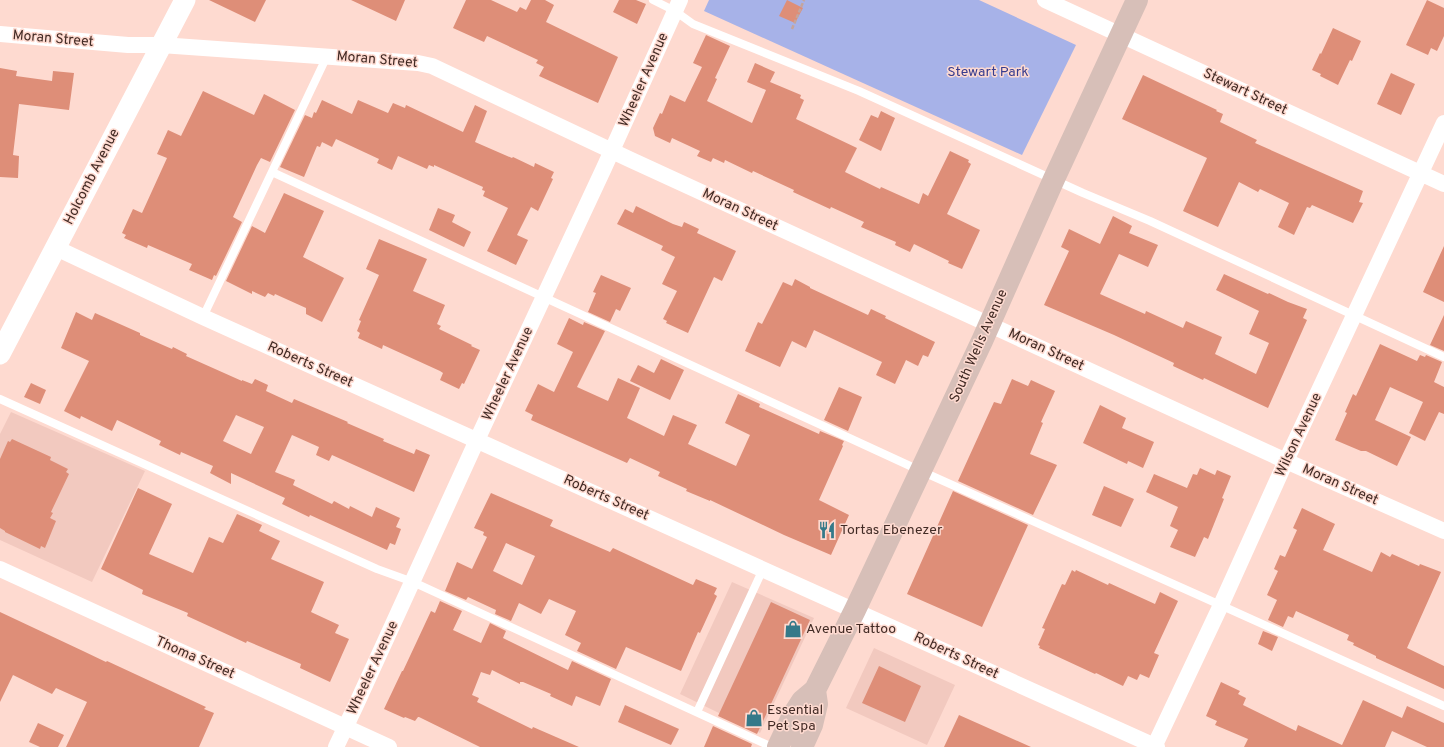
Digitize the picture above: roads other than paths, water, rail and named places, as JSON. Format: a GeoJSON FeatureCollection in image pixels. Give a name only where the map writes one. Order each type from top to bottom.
{"type":"FeatureCollection","features":[{"type":"Feature","properties":{"kind":"main road","name":"South Wells Avenue"},"geometry":{"type":"LineString","coordinates":[[778,747],[793,715],[802,702],[815,690],[855,610],[921,472],[1137,0]]}},
{"type":"Feature","properties":{"kind":"main road"},"geometry":{"type":"LineString","coordinates":[[802,747],[812,725],[818,704],[815,690]]}},
{"type":"Feature","properties":{"kind":"street","name":"Holcomb Avenue"},"geometry":{"type":"LineString","coordinates":[[0,354],[184,0]]}},
{"type":"Feature","properties":{"kind":"street","name":"Stewart Street"},"geometry":{"type":"LineString","coordinates":[[1045,0],[1444,184]]}},
{"type":"Feature","properties":{"kind":"street","name":"Wheeler Avenue"},"geometry":{"type":"LineString","coordinates":[[336,747],[612,151],[677,6]]}},
{"type":"Feature","properties":{"kind":"street","name":"Moran Street"},"geometry":{"type":"LineString","coordinates":[[0,34],[128,44],[327,56],[418,63],[432,66],[612,151],[1286,461],[1444,531]]}},
{"type":"Feature","properties":{"kind":"street","name":"Wilson Avenue"},"geometry":{"type":"LineString","coordinates":[[1155,747],[1286,461],[1444,123]]}},
{"type":"Feature","properties":{"kind":"street","name":"Roberts Street"},"geometry":{"type":"LineString","coordinates":[[56,248],[1155,747]]}},
{"type":"Feature","properties":{"kind":"street","name":"Thoma Street"},"geometry":{"type":"LineString","coordinates":[[0,569],[389,747]]}},
{"type":"Feature","properties":{"kind":"lane"},"geometry":{"type":"LineString","coordinates":[[653,0],[677,6],[693,24],[859,91],[1157,224],[1444,357]]}},
{"type":"Feature","properties":{"kind":"lane"},"geometry":{"type":"LineString","coordinates":[[203,316],[327,56]]}},
{"type":"Feature","properties":{"kind":"lane"},"geometry":{"type":"LineString","coordinates":[[272,172],[921,472],[1444,706]]}},
{"type":"Feature","properties":{"kind":"lane"},"geometry":{"type":"LineString","coordinates":[[0,399],[369,565],[413,582],[772,747]]}},
{"type":"Feature","properties":{"kind":"lane"},"geometry":{"type":"LineString","coordinates":[[697,712],[763,569]]}},
{"type":"Feature","properties":{"kind":"place","name":"Tortas Ebenezer"},"geometry":{"type":"Point","coordinates":[827,530]}},
{"type":"Feature","properties":{"kind":"place","name":"Avenue Tattoo"},"geometry":{"type":"Point","coordinates":[793,629]}},
{"type":"Feature","properties":{"kind":"place","name":"Essential Pet Spa"},"geometry":{"type":"Point","coordinates":[754,718]}},
{"type":"Feature","properties":{"kind":"park label","name":"Stewart Park"},"geometry":{"type":"Point","coordinates":[988,72]}}]}
